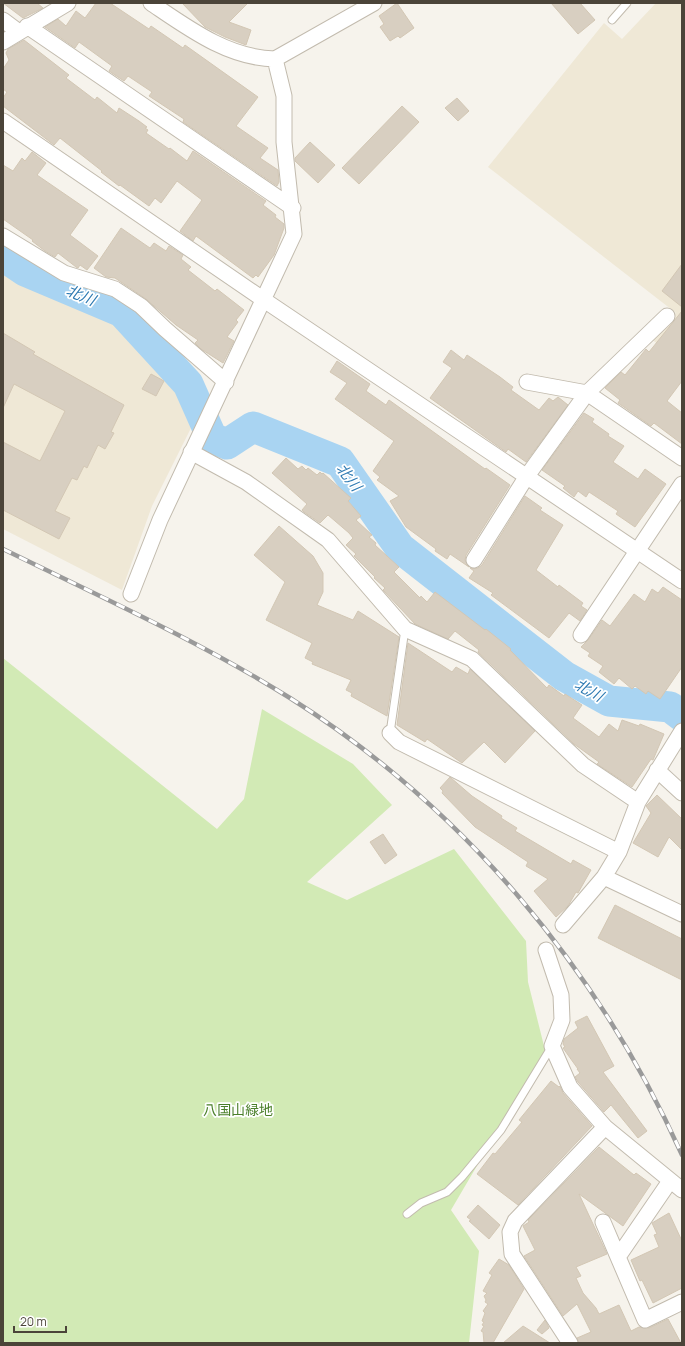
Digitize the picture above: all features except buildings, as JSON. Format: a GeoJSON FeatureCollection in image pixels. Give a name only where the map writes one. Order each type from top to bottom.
{"type":"FeatureCollection","features":[{"type":"Feature","properties":{"kind":"street"},"geometry":{"type":"LineString","coordinates":[[3,42],[68,3]]}},
{"type":"Feature","properties":{"kind":"street"},"geometry":{"type":"LineString","coordinates":[[151,3],[199,36],[228,48],[264,59],[275,59],[374,3]]}},
{"type":"Feature","properties":{"kind":"street"},"geometry":{"type":"LineString","coordinates":[[3,20],[23,29],[293,208]]}},
{"type":"Feature","properties":{"kind":"street"},"geometry":{"type":"LineString","coordinates":[[131,594],[160,520],[191,452],[226,382],[294,234],[293,208],[284,142],[284,96],[275,59]]}},
{"type":"Feature","properties":{"kind":"street"},"geometry":{"type":"LineString","coordinates":[[3,121],[264,300],[682,581]]}},
{"type":"Feature","properties":{"kind":"street"},"geometry":{"type":"LineString","coordinates":[[3,236],[64,273],[115,290],[141,306],[226,382]]}},
{"type":"Feature","properties":{"kind":"street"},"geometry":{"type":"LineString","coordinates":[[474,560],[527,476],[587,393],[667,316]]}},
{"type":"Feature","properties":{"kind":"street"},"geometry":{"type":"LineString","coordinates":[[527,382],[587,393],[682,458]]}},
{"type":"Feature","properties":{"kind":"street"},"geometry":{"type":"LineString","coordinates":[[191,452],[246,482],[328,540],[405,628],[472,659],[583,765],[638,802]]}},
{"type":"Feature","properties":{"kind":"street"},"geometry":{"type":"LineString","coordinates":[[581,635],[636,550],[682,484]]}},
{"type":"Feature","properties":{"kind":"street"},"geometry":{"type":"LineString","coordinates":[[563,925],[604,877],[619,852],[638,802],[682,731]]}},
{"type":"Feature","properties":{"kind":"street"},"geometry":{"type":"LineString","coordinates":[[390,733],[399,742],[619,852]]}},
{"type":"Feature","properties":{"kind":"street"},"geometry":{"type":"LineString","coordinates":[[657,770],[682,793]]}},
{"type":"Feature","properties":{"kind":"street"},"geometry":{"type":"LineString","coordinates":[[604,877],[682,914]]}},
{"type":"Feature","properties":{"kind":"street"},"geometry":{"type":"LineString","coordinates":[[546,950],[561,995],[562,1020],[552,1046],[570,1087],[605,1127],[682,1190]]}},
{"type":"Feature","properties":{"kind":"street"},"geometry":{"type":"LineString","coordinates":[[570,1343],[512,1254],[510,1232],[515,1221],[605,1127]]}},
{"type":"Feature","properties":{"kind":"street"},"geometry":{"type":"LineString","coordinates":[[618,1257],[670,1181]]}},
{"type":"Feature","properties":{"kind":"street"},"geometry":{"type":"LineString","coordinates":[[604,1222],[645,1320],[682,1302]]}},
{"type":"Feature","properties":{"kind":"lane"},"geometry":{"type":"LineString","coordinates":[[612,20],[625,4]]}},
{"type":"Feature","properties":{"kind":"lane"},"geometry":{"type":"LineString","coordinates":[[390,733],[405,628]]}},
{"type":"Feature","properties":{"kind":"lane"},"geometry":{"type":"LineString","coordinates":[[407,1214],[421,1203],[447,1192],[462,1177],[501,1130],[552,1046]]}},
{"type":"Feature","properties":{"kind":"shaded area"},"geometry":{"type":"Polygon","coordinates":[[[656,3],[682,3],[682,362],[651,339],[676,313],[488,167],[604,23],[622,39],[656,3]]]}},
{"type":"Feature","properties":{"kind":"shaded area"},"geometry":{"type":"Polygon","coordinates":[[[3,268],[21,278],[118,318],[183,387],[196,418],[152,506],[122,590],[3,529],[3,268]]]}},
{"type":"Feature","properties":{"kind":"green space","name":"八国山緑地"},"geometry":{"type":"Polygon","coordinates":[[[3,658],[217,829],[244,799],[262,709],[353,764],[392,805],[307,882],[347,900],[454,849],[526,941],[528,982],[545,1050],[451,1210],[479,1251],[469,1343],[3,1343],[3,658]]]}},
{"type":"Feature","properties":{"kind":"waterway","name":"北川"},"geometry":{"type":"LineString","coordinates":[[3,256],[25,271],[122,312],[188,384],[212,438],[227,444],[253,427],[340,462],[400,548],[564,676],[609,701],[670,707],[682,716]]}},
{"type":"Feature","properties":{"kind":"railway"},"geometry":{"type":"LineString","coordinates":[[3,549],[185,638],[255,677],[290,698],[353,741],[413,789],[468,842],[520,898],[567,958],[610,1021],[648,1087],[682,1155]]}}]}
